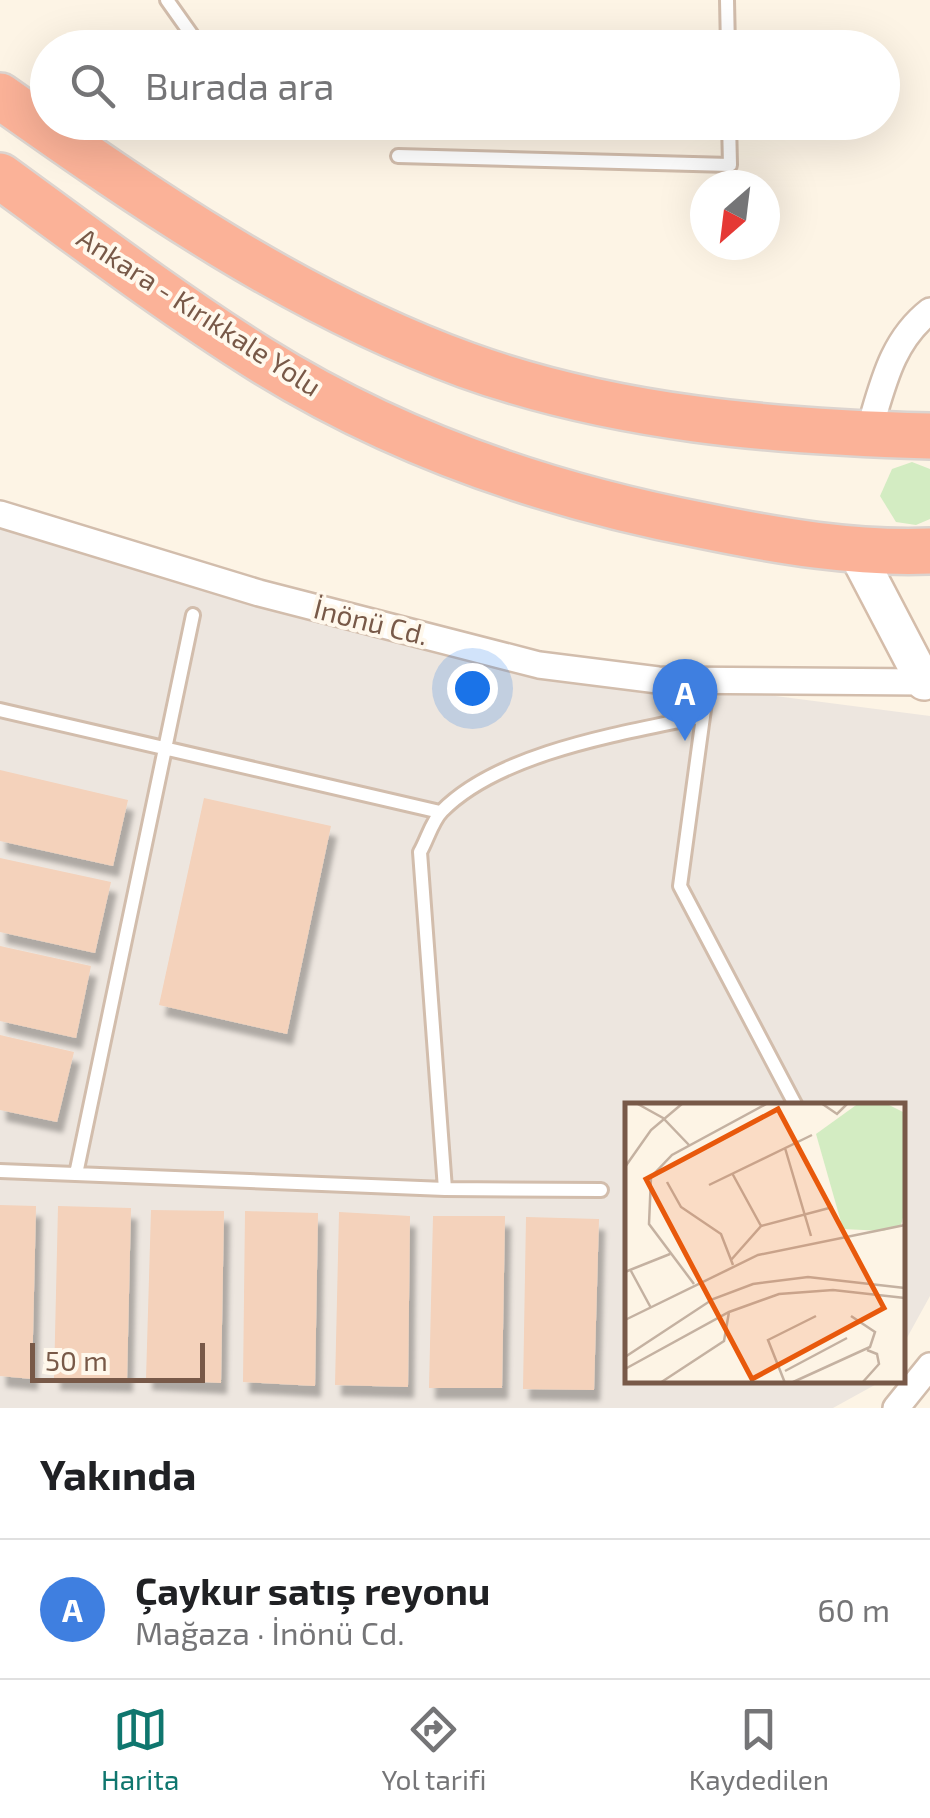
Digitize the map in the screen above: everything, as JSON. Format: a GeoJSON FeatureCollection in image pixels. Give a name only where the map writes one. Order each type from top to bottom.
{"type":"FeatureCollection","features":[{"type":"Feature","properties":{"kind":"highway"},"geometry":{"type":"LineString","coordinates":[[0,96],[30,117]]}},
{"type":"Feature","properties":{"kind":"highway"},"geometry":{"type":"LineString","coordinates":[[63,140],[228,249],[399,339],[538,388],[664,414],[868,434],[930,436]]}},
{"type":"Feature","properties":{"kind":"highway","name":"Ankara - Kırıkkale Yolu"},"geometry":{"type":"LineString","coordinates":[[0,176],[260,358],[391,429],[550,490],[668,520],[855,550],[930,551]]}},
{"type":"Feature","properties":{"kind":"street"},"geometry":{"type":"LineString","coordinates":[[868,434],[892,358],[902,339],[930,310]]}},
{"type":"Feature","properties":{"kind":"street","name":"İnönü Cd."},"geometry":{"type":"LineString","coordinates":[[0,514],[259,593],[539,665],[658,680],[928,676]]}},
{"type":"Feature","properties":{"kind":"street"},"geometry":{"type":"LineString","coordinates":[[855,550],[928,676]]}},
{"type":"Feature","properties":{"kind":"street"},"geometry":{"type":"LineString","coordinates":[[896,1408],[930,1366]]}},
{"type":"Feature","properties":{"kind":"lane"},"geometry":{"type":"LineString","coordinates":[[167,0],[188,30]]}},
{"type":"Feature","properties":{"kind":"lane"},"geometry":{"type":"LineString","coordinates":[[727,0],[728,30]]}},
{"type":"Feature","properties":{"kind":"lane"},"geometry":{"type":"LineString","coordinates":[[398,156],[730,166],[730,140]]}},
{"type":"Feature","properties":{"kind":"lane"},"geometry":{"type":"LineString","coordinates":[[76,1174],[193,615]]}},
{"type":"Feature","properties":{"kind":"lane"},"geometry":{"type":"LineString","coordinates":[[708,680],[680,886],[794,1103]]}},
{"type":"Feature","properties":{"kind":"lane"},"geometry":{"type":"LineString","coordinates":[[0,710],[440,812]]}},
{"type":"Feature","properties":{"kind":"lane"},"geometry":{"type":"LineString","coordinates":[[445,1189],[420,852],[440,812],[495,773],[622,734],[703,716]]}},
{"type":"Feature","properties":{"kind":"lane"},"geometry":{"type":"LineString","coordinates":[[0,1171],[445,1189],[601,1190]]}},
{"type":"Feature","properties":{"kind":"shaded area"},"geometry":{"type":"Polygon","coordinates":[[[0,529],[561,682],[752,693],[930,716],[930,1296],[905,1341],[905,1103],[625,1103],[625,1383],[878,1383],[833,1408],[0,1408],[0,529]]]}},
{"type":"Feature","properties":{"kind":"green space"},"geometry":{"type":"Polygon","coordinates":[[[912,462],[930,469],[930,519],[916,525],[896,522],[880,496],[892,469],[912,462]]]}},
{"type":"Feature","properties":{"kind":"building"},"geometry":{"type":"Polygon","coordinates":[[[0,770],[128,800],[113,866],[0,841],[0,770]]]}},
{"type":"Feature","properties":{"kind":"building"},"geometry":{"type":"Polygon","coordinates":[[[204,798],[331,826],[287,1034],[159,1005],[204,798]]]}},
{"type":"Feature","properties":{"kind":"building"},"geometry":{"type":"Polygon","coordinates":[[[0,858],[111,882],[95,953],[0,932],[0,858]]]}},
{"type":"Feature","properties":{"kind":"building"},"geometry":{"type":"Polygon","coordinates":[[[0,946],[91,966],[76,1038],[0,1021],[0,946]]]}},
{"type":"Feature","properties":{"kind":"building"},"geometry":{"type":"Polygon","coordinates":[[[0,1035],[74,1052],[57,1122],[0,1110],[0,1035]]]}},
{"type":"Feature","properties":{"kind":"building"},"geometry":{"type":"Polygon","coordinates":[[[0,1205],[36,1206],[32,1379],[0,1376],[0,1205]]]}},
{"type":"Feature","properties":{"kind":"building"},"geometry":{"type":"Polygon","coordinates":[[[58,1206],[131,1208],[127,1381],[54,1379],[58,1206]]]}},
{"type":"Feature","properties":{"kind":"building"},"geometry":{"type":"Polygon","coordinates":[[[151,1210],[224,1211],[221,1383],[146,1379],[151,1210]]]}},
{"type":"Feature","properties":{"kind":"building"},"geometry":{"type":"Polygon","coordinates":[[[245,1211],[318,1213],[315,1386],[243,1382],[245,1211]]]}},
{"type":"Feature","properties":{"kind":"building"},"geometry":{"type":"Polygon","coordinates":[[[339,1212],[410,1216],[408,1387],[335,1385],[339,1212]]]}},
{"type":"Feature","properties":{"kind":"building"},"geometry":{"type":"Polygon","coordinates":[[[433,1216],[505,1216],[502,1388],[429,1388],[433,1216]]]}},
{"type":"Feature","properties":{"kind":"building"},"geometry":{"type":"Polygon","coordinates":[[[526,1217],[599,1219],[594,1390],[523,1389],[526,1217]]]}},
{"type":"Feature","properties":{"kind":"place","name":"Çaykur satış reyonu"},"geometry":{"type":"Point","coordinates":[685,741]}}]}
